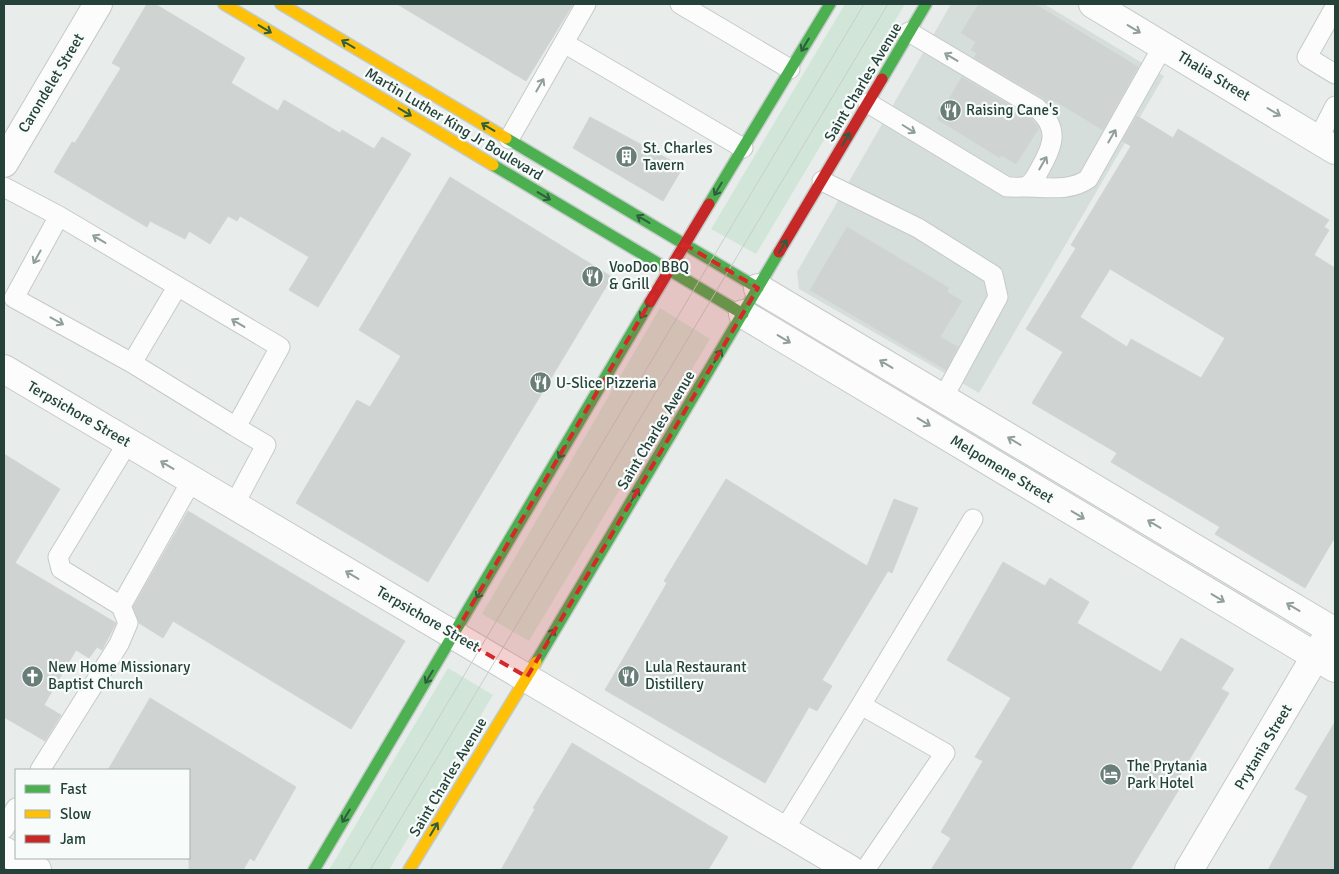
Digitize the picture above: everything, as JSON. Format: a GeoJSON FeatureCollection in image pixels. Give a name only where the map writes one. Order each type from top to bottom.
{"type":"FeatureCollection","features":[{"type":"Feature","properties":{"kind":"main road","name":"Martin Luther King Jr Boulevard"},"geometry":{"type":"LineString","coordinates":[[224,4],[669,270]]}},
{"type":"Feature","properties":{"kind":"main road","name":"Martin Luther King Jr Boulevard"},"geometry":{"type":"LineString","coordinates":[[281,4],[684,244]]}},
{"type":"Feature","properties":{"kind":"main road"},"geometry":{"type":"LineString","coordinates":[[314,870],[684,244],[830,4]]}},
{"type":"Feature","properties":{"kind":"main road","name":"Saint Charles Avenue"},"geometry":{"type":"LineString","coordinates":[[409,870],[527,677],[926,4]]}},
{"type":"Feature","properties":{"kind":"main road","name":"Melpomene Street"},"geometry":{"type":"LineString","coordinates":[[684,244],[758,288]]}},
{"type":"Feature","properties":{"kind":"main road","name":"Melpomene Street"},"geometry":{"type":"LineString","coordinates":[[669,270],[742,314]]}},
{"type":"Feature","properties":{"kind":"street","name":"Carondelet Street"},"geometry":{"type":"LineString","coordinates":[[4,163],[98,4]]}},
{"type":"Feature","properties":{"kind":"street","name":"Thalia Street"},"geometry":{"type":"LineString","coordinates":[[1093,4],[1327,144]]}},
{"type":"Feature","properties":{"kind":"street","name":"Melpomene Street"},"geometry":{"type":"LineString","coordinates":[[758,288],[1334,629]]}},
{"type":"Feature","properties":{"kind":"street","name":"Melpomene Street"},"geometry":{"type":"LineString","coordinates":[[742,314],[1326,663]]}},
{"type":"Feature","properties":{"kind":"street","name":"Terpsichore Street"},"geometry":{"type":"LineString","coordinates":[[4,370],[851,870]]}},
{"type":"Feature","properties":{"kind":"street","name":"Prytania Street"},"geometry":{"type":"LineString","coordinates":[[1189,870],[1326,663],[1334,629]]}},
{"type":"Feature","properties":{"kind":"lane"},"geometry":{"type":"LineString","coordinates":[[509,140],[586,4]]}},
{"type":"Feature","properties":{"kind":"lane"},"geometry":{"type":"LineString","coordinates":[[680,4],[790,69]]}},
{"type":"Feature","properties":{"kind":"lane"},"geometry":{"type":"LineString","coordinates":[[1335,7],[1308,57],[1335,74]]}},
{"type":"Feature","properties":{"kind":"lane"},"geometry":{"type":"LineString","coordinates":[[909,32],[1037,108],[1046,116],[1050,124],[1052,144],[1033,181],[1026,186]]}},
{"type":"Feature","properties":{"kind":"lane"},"geometry":{"type":"LineString","coordinates":[[564,44],[743,148]]}},
{"type":"Feature","properties":{"kind":"lane"},"geometry":{"type":"LineString","coordinates":[[868,103],[1007,187],[1067,188],[1077,186],[1088,179],[1163,46]]}},
{"type":"Feature","properties":{"kind":"lane"},"geometry":{"type":"LineString","coordinates":[[1327,144],[1335,106]]}},
{"type":"Feature","properties":{"kind":"lane"},"geometry":{"type":"LineString","coordinates":[[822,181],[918,228],[993,275],[998,297],[942,398]]}},
{"type":"Feature","properties":{"kind":"lane"},"geometry":{"type":"LineString","coordinates":[[4,188],[59,216],[280,347],[236,427]]}},
{"type":"Feature","properties":{"kind":"lane"},"geometry":{"type":"LineString","coordinates":[[59,216],[14,298],[132,363],[266,445],[234,505]]}},
{"type":"Feature","properties":{"kind":"lane"},"geometry":{"type":"LineString","coordinates":[[132,363],[177,287]]}},
{"type":"Feature","properties":{"kind":"lane"},"geometry":{"type":"LineString","coordinates":[[41,769],[119,644],[128,623],[121,606],[61,570],[58,557],[128,442]]}},
{"type":"Feature","properties":{"kind":"lane"},"geometry":{"type":"LineString","coordinates":[[121,606],[192,480]]}},
{"type":"Feature","properties":{"kind":"lane"},"geometry":{"type":"LineString","coordinates":[[784,830],[973,519]]}},
{"type":"Feature","properties":{"kind":"lane"},"geometry":{"type":"LineString","coordinates":[[861,705],[945,753],[865,870]]}},
{"type":"Feature","properties":{"kind":"lane"},"geometry":{"type":"LineString","coordinates":[[4,829],[15,810]]}},
{"type":"Feature","properties":{"kind":"highlighted area"},"geometry":{"type":"Polygon","coordinates":[[[684,244],[758,288],[527,677],[454,635],[684,244]]]}},
{"type":"Feature","properties":{"kind":"shaded area"},"geometry":{"type":"Polygon","coordinates":[[[951,4],[1044,4],[1164,76],[979,393],[799,289],[797,272],[951,4]]]}},
{"type":"Feature","properties":{"kind":"green space"},"geometry":{"type":"Polygon","coordinates":[[[845,4],[905,4],[756,254],[711,229],[845,4]]]}},
{"type":"Feature","properties":{"kind":"green space"},"geometry":{"type":"Polygon","coordinates":[[[660,308],[710,339],[529,641],[482,614],[660,308]]]}},
{"type":"Feature","properties":{"kind":"green space"},"geometry":{"type":"Polygon","coordinates":[[[448,668],[493,695],[389,870],[329,870],[448,668]]]}},
{"type":"Feature","properties":{"kind":"building"},"geometry":{"type":"Polygon","coordinates":[[[147,4],[155,4],[245,58],[231,83],[278,111],[284,100],[340,133],[342,130],[374,149],[382,137],[411,154],[318,307],[289,290],[309,257],[240,216],[237,221],[228,216],[210,244],[189,231],[185,239],[150,221],[147,227],[54,172],[72,142],[75,143],[121,68],[112,63],[147,4]]]}},
{"type":"Feature","properties":{"kind":"building"},"geometry":{"type":"Polygon","coordinates":[[[397,4],[573,4],[526,81],[397,4]]]}},
{"type":"Feature","properties":{"kind":"building"},"geometry":{"type":"Polygon","coordinates":[[[979,4],[1035,4],[1138,67],[1103,130],[1055,101],[1051,107],[1043,98],[974,58],[977,53],[971,50],[976,42],[961,33],[979,4]]]}},
{"type":"Feature","properties":{"kind":"building"},"geometry":{"type":"Polygon","coordinates":[[[962,77],[1030,117],[1039,128],[1016,164],[1001,155],[1000,158],[937,119],[962,77]]]}},
{"type":"Feature","properties":{"kind":"building"},"geometry":{"type":"Polygon","coordinates":[[[1137,116],[1173,138],[1178,129],[1329,220],[1324,227],[1329,230],[1314,255],[1335,268],[1335,537],[1305,588],[1215,534],[1220,527],[1111,462],[1117,453],[1032,403],[1063,352],[1026,329],[1076,248],[1071,245],[1131,146],[1122,141],[1137,116]],[[1110,269],[1080,317],[1127,347],[1131,339],[1201,378],[1225,338],[1110,269]]]}},
{"type":"Feature","properties":{"kind":"building","name":"St. Charles Tavern"},"geometry":{"type":"Polygon","coordinates":[[[590,117],[683,167],[663,201],[573,148],[590,117]]]}},
{"type":"Feature","properties":{"kind":"building"},"geometry":{"type":"Polygon","coordinates":[[[450,177],[612,277],[428,582],[296,503],[357,400],[370,407],[401,356],[359,330],[450,177]]]}},
{"type":"Feature","properties":{"kind":"building"},"geometry":{"type":"Polygon","coordinates":[[[847,227],[949,288],[947,292],[962,301],[940,337],[958,347],[946,370],[810,290],[847,227]]]}},
{"type":"Feature","properties":{"kind":"building","name":"New Home Missionary Baptist Church"},"geometry":{"type":"Polygon","coordinates":[[[4,454],[60,489],[15,563],[116,623],[102,650],[97,647],[89,658],[76,650],[44,705],[61,715],[45,741],[4,717],[4,454]]]}},
{"type":"Feature","properties":{"kind":"building"},"geometry":{"type":"Polygon","coordinates":[[[726,479],[867,566],[894,499],[918,508],[892,573],[888,571],[822,680],[832,686],[817,711],[809,707],[765,783],[605,690],[667,583],[664,581],[726,479]]]}},
{"type":"Feature","properties":{"kind":"building"},"geometry":{"type":"Polygon","coordinates":[[[188,511],[405,641],[351,729],[173,621],[163,638],[139,623],[133,607],[188,511]]]}},
{"type":"Feature","properties":{"kind":"building"},"geometry":{"type":"Polygon","coordinates":[[[1003,562],[1045,586],[1050,578],[1089,602],[1077,623],[1161,672],[1181,638],[1234,669],[1221,689],[1229,693],[1176,782],[1181,786],[1130,870],[931,870],[951,838],[941,832],[983,761],[975,757],[1011,698],[947,660],[1003,562]]]}},
{"type":"Feature","properties":{"kind":"building"},"geometry":{"type":"Polygon","coordinates":[[[150,698],[296,787],[254,861],[250,858],[243,870],[189,870],[190,769],[109,769],[150,698]]]}},
{"type":"Feature","properties":{"kind":"building"},"geometry":{"type":"Polygon","coordinates":[[[1335,722],[1335,870],[1268,870],[1308,796],[1295,789],[1335,722]]]}},
{"type":"Feature","properties":{"kind":"building"},"geometry":{"type":"Polygon","coordinates":[[[572,743],[728,837],[708,870],[501,870],[535,809],[533,808],[572,743]]]}},
{"type":"Feature","properties":{"kind":"tram line"},"geometry":{"type":"LineString","coordinates":[[348,870],[864,4]]}},
{"type":"Feature","properties":{"kind":"tram line"},"geometry":{"type":"LineString","coordinates":[[370,870],[888,4]]}},
{"type":"Feature","properties":{"kind":"traffic: fast"},"geometry":{"type":"LineString","coordinates":[[709,204],[830,4]]}},
{"type":"Feature","properties":{"kind":"traffic: fast"},"geometry":{"type":"LineString","coordinates":[[882,79],[926,4]]}},
{"type":"Feature","properties":{"kind":"traffic: fast"},"geometry":{"type":"LineString","coordinates":[[506,138],[758,288]]}},
{"type":"Feature","properties":{"kind":"traffic: fast"},"geometry":{"type":"LineString","coordinates":[[493,165],[743,314]]}},
{"type":"Feature","properties":{"kind":"traffic: fast"},"geometry":{"type":"LineString","coordinates":[[536,662],[779,252]]}},
{"type":"Feature","properties":{"kind":"traffic: fast"},"geometry":{"type":"LineString","coordinates":[[314,870],[650,302]]}},
{"type":"Feature","properties":{"kind":"traffic: slow"},"geometry":{"type":"LineString","coordinates":[[224,4],[493,165]]}},
{"type":"Feature","properties":{"kind":"traffic: slow"},"geometry":{"type":"LineString","coordinates":[[281,4],[506,138]]}},
{"type":"Feature","properties":{"kind":"traffic: slow"},"geometry":{"type":"LineString","coordinates":[[409,870],[536,662]]}},
{"type":"Feature","properties":{"kind":"traffic: jam"},"geometry":{"type":"LineString","coordinates":[[779,252],[882,79]]}},
{"type":"Feature","properties":{"kind":"traffic: jam"},"geometry":{"type":"LineString","coordinates":[[650,302],[709,204]]}},
{"type":"Feature","properties":{"kind":"place","name":"Raising Cane's"},"geometry":{"type":"Point","coordinates":[950,110]}},
{"type":"Feature","properties":{"kind":"place","name":"St. Charles Tavern"},"geometry":{"type":"Point","coordinates":[627,157]}},
{"type":"Feature","properties":{"kind":"place","name":"VooDoo BBQ & Grill"},"geometry":{"type":"Point","coordinates":[593,276]}},
{"type":"Feature","properties":{"kind":"place","name":"U-Slice Pizzeria"},"geometry":{"type":"Point","coordinates":[540,383]}},
{"type":"Feature","properties":{"kind":"place","name":"New Home Missionary Baptist Church"},"geometry":{"type":"Point","coordinates":[32,676]}},
{"type":"Feature","properties":{"kind":"place","name":"Lula Restaurant Distillery"},"geometry":{"type":"Point","coordinates":[629,676]}},
{"type":"Feature","properties":{"kind":"place","name":"The Prytania Park Hotel"},"geometry":{"type":"Point","coordinates":[1111,775]}}]}
